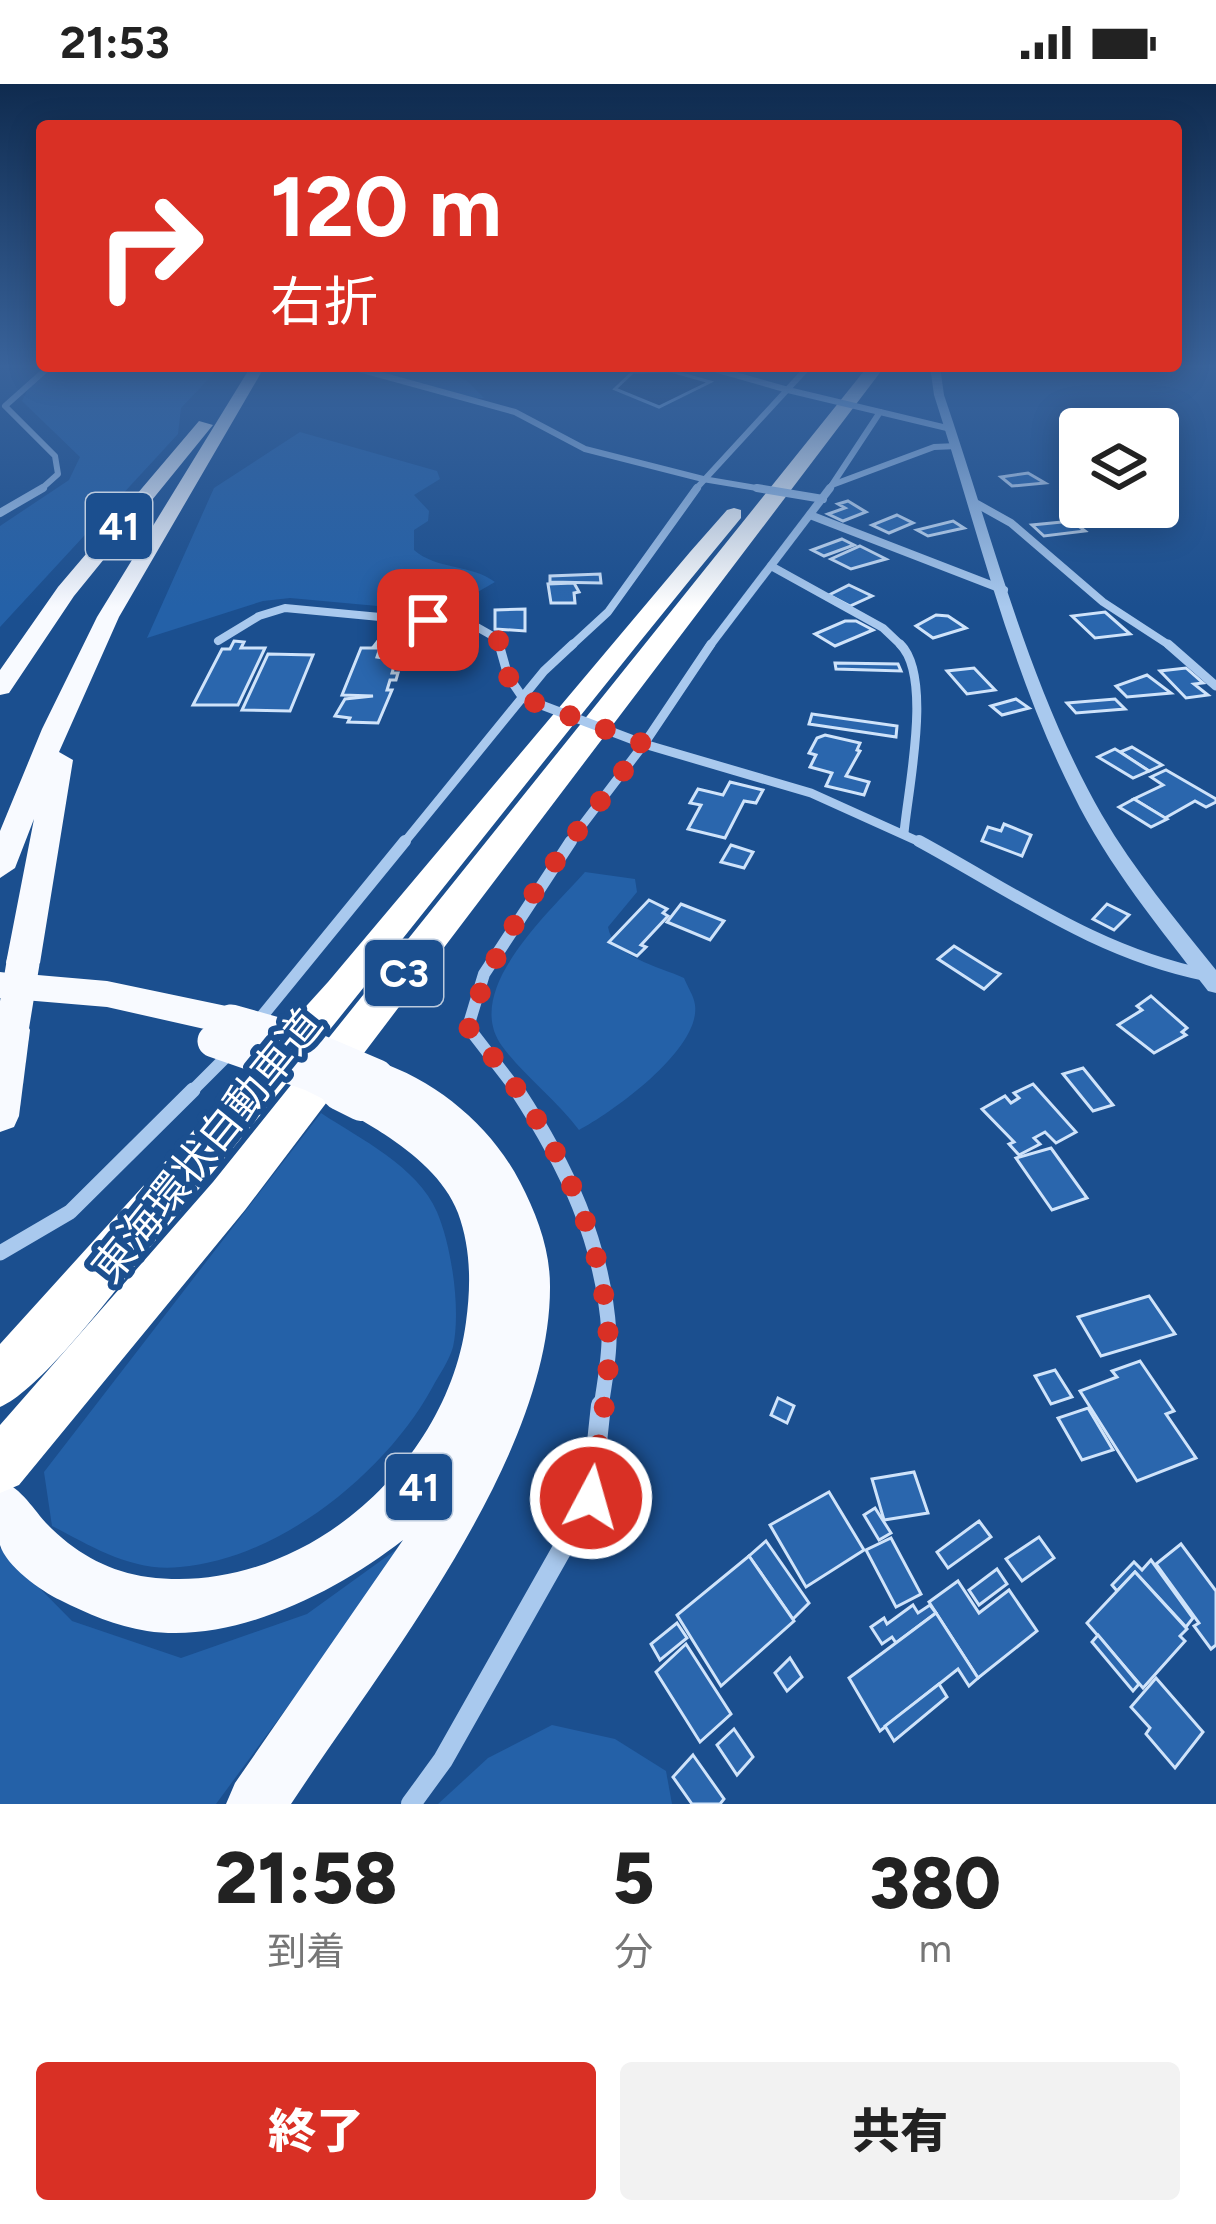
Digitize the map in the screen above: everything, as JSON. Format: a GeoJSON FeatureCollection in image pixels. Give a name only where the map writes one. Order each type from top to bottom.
{"type":"FeatureCollection","features":[{"type":"Feature","properties":{"kind":"highway","name":"41"},"geometry":{"type":"LineString","coordinates":[[0,688],[66,592],[187,446]]}},
{"type":"Feature","properties":{"kind":"highway","name":"41"},"geometry":{"type":"LineString","coordinates":[[0,838],[43,729],[98,619],[204,446]]}},
{"type":"Feature","properties":{"kind":"highway","name":"41"},"geometry":{"type":"LineString","coordinates":[[0,868],[55,729],[108,617],[207,446]]}},
{"type":"Feature","properties":{"kind":"highway","name":"東海環状自動車道"},"geometry":{"type":"LineString","coordinates":[[0,1381],[184,1180],[651,609],[792,446]]}},
{"type":"Feature","properties":{"kind":"highway","name":"東海環状自動車道"},"geometry":{"type":"LineString","coordinates":[[0,1466],[229,1196],[814,446]]}},
{"type":"Feature","properties":{"kind":"highway","name":"41"},"geometry":{"type":"LineString","coordinates":[[0,1116],[12,974],[52,787],[83,688],[106,635],[108,617]]}},
{"type":"Feature","properties":{"kind":"highway","name":"41"},"geometry":{"type":"LineString","coordinates":[[12,974],[107,994],[223,1031],[312,1075],[436,1111],[490,1163],[508,1195],[519,1230],[527,1270],[526,1316],[517,1367],[472,1480],[256,1804]]}},
{"type":"Feature","properties":{"kind":"highway","name":"41"},"geometry":{"type":"LineString","coordinates":[[6,1017],[106,1016],[223,1031]]}},
{"type":"Feature","properties":{"kind":"highway","name":"41"},"geometry":{"type":"LineString","coordinates":[[9,1519],[58,1568],[111,1597],[170,1609],[235,1601],[301,1574],[369,1536],[412,1496],[446,1453],[468,1405],[488,1341],[492,1286],[485,1230],[466,1186],[369,1088]]}},
{"type":"Feature","properties":{"kind":"street"},"geometry":{"type":"LineString","coordinates":[[0,513],[34,495],[58,474],[55,456],[45,446]]}},
{"type":"Feature","properties":{"kind":"street"},"geometry":{"type":"LineString","coordinates":[[580,446],[703,479],[823,500]]}},
{"type":"Feature","properties":{"kind":"street"},"geometry":{"type":"LineString","coordinates":[[0,1253],[70,1212],[220,1064],[302,972],[544,671],[608,612],[703,479],[734,446]]}},
{"type":"Feature","properties":{"kind":"street"},"geometry":{"type":"LineString","coordinates":[[412,1804],[443,1760],[591,1498],[609,1335],[591,1226],[548,1138],[501,1065],[468,1027],[484,974],[566,847],[644,744],[724,624],[823,500],[857,446]]}},
{"type":"Feature","properties":{"kind":"street"},"geometry":{"type":"LineString","coordinates":[[832,485],[936,446]]}},
{"type":"Feature","properties":{"kind":"street"},"geometry":{"type":"LineString","coordinates":[[957,446],[1081,793],[1120,859],[1212,980]]}},
{"type":"Feature","properties":{"kind":"street"},"geometry":{"type":"LineString","coordinates":[[977,504],[999,513],[1107,605],[1190,659],[1216,686]]}},
{"type":"Feature","properties":{"kind":"street"},"geometry":{"type":"LineString","coordinates":[[810,515],[894,546],[961,580],[1005,590]]}},
{"type":"Feature","properties":{"kind":"street"},"geometry":{"type":"LineString","coordinates":[[771,566],[883,628],[908,652],[918,693],[904,833]]}},
{"type":"Feature","properties":{"kind":"street"},"geometry":{"type":"LineString","coordinates":[[218,641],[259,616],[285,608],[475,626],[498,639],[508,676],[523,698],[644,744],[776,780],[904,833],[1055,918],[1169,970],[1212,980]]}},
{"type":"Feature","properties":{"kind":"shaded area"},"geometry":{"type":"Polygon","coordinates":[[[69,446],[167,446],[0,627],[0,526],[69,480],[80,457],[69,446]]]}},
{"type":"Feature","properties":{"kind":"shaded area"},"geometry":{"type":"Polygon","coordinates":[[[278,446],[350,446],[437,471],[440,479],[414,495],[429,511],[428,521],[414,530],[414,550],[495,582],[443,612],[290,598],[263,601],[147,638],[214,488],[278,446]]]}},
{"type":"Feature","properties":{"kind":"shaded area"},"geometry":{"type":"Polygon","coordinates":[[[585,872],[635,879],[637,892],[608,927],[612,937],[627,953],[684,978],[695,1005],[693,1022],[670,1059],[632,1094],[579,1130],[502,1046],[492,1024],[493,1001],[515,953],[585,872]]]}},
{"type":"Feature","properties":{"kind":"shaded area"},"geometry":{"type":"Polygon","coordinates":[[[321,1113],[402,1167],[428,1196],[442,1226],[455,1298],[453,1347],[412,1419],[387,1450],[326,1506],[292,1529],[218,1560],[180,1567],[146,1566],[113,1556],[52,1526],[44,1472],[321,1113]]]}},
{"type":"Feature","properties":{"kind":"shaded area"},"geometry":{"type":"Polygon","coordinates":[[[411,1539],[216,1804],[0,1804],[0,1548],[72,1621],[181,1658],[307,1614],[411,1539]]]}},
{"type":"Feature","properties":{"kind":"shaded area"},"geometry":{"type":"Polygon","coordinates":[[[552,1725],[615,1739],[666,1771],[672,1804],[438,1804],[488,1758],[552,1725]]]}},
{"type":"Feature","properties":{"kind":"building"},"geometry":{"type":"Polygon","coordinates":[[[1028,473],[1045,483],[1012,486],[1001,477],[1028,473]]]}},
{"type":"Feature","properties":{"kind":"building"},"geometry":{"type":"Polygon","coordinates":[[[848,501],[866,512],[843,521],[828,514],[845,508],[838,504],[848,501]]]}},
{"type":"Feature","properties":{"kind":"building"},"geometry":{"type":"Polygon","coordinates":[[[897,515],[913,523],[889,533],[872,525],[897,515]]]}},
{"type":"Feature","properties":{"kind":"building"},"geometry":{"type":"Polygon","coordinates":[[[953,521],[964,528],[928,536],[917,530],[953,521]]]}},
{"type":"Feature","properties":{"kind":"building"},"geometry":{"type":"Polygon","coordinates":[[[1059,522],[1059,528],[1085,531],[1044,536],[1032,525],[1059,522]]]}},
{"type":"Feature","properties":{"kind":"building"},"geometry":{"type":"Polygon","coordinates":[[[842,539],[854,545],[824,556],[812,550],[842,539]]]}},
{"type":"Feature","properties":{"kind":"building"},"geometry":{"type":"Polygon","coordinates":[[[860,546],[886,559],[851,569],[831,559],[860,546]]]}},
{"type":"Feature","properties":{"kind":"building"},"geometry":{"type":"Polygon","coordinates":[[[600,574],[601,583],[550,582],[550,576],[600,574]]]}},
{"type":"Feature","properties":{"kind":"building"},"geometry":{"type":"Polygon","coordinates":[[[574,583],[579,592],[574,593],[575,603],[551,603],[548,584],[574,583]]]}},
{"type":"Feature","properties":{"kind":"building"},"geometry":{"type":"Polygon","coordinates":[[[849,585],[872,596],[850,606],[829,595],[849,585]]]}},
{"type":"Feature","properties":{"kind":"building"},"geometry":{"type":"Polygon","coordinates":[[[525,609],[525,631],[495,629],[495,610],[525,609]]]}},
{"type":"Feature","properties":{"kind":"building"},"geometry":{"type":"Polygon","coordinates":[[[1105,612],[1130,634],[1095,638],[1072,616],[1105,612]]]}},
{"type":"Feature","properties":{"kind":"building"},"geometry":{"type":"Polygon","coordinates":[[[936,615],[948,616],[966,628],[933,638],[916,626],[936,615]]]}},
{"type":"Feature","properties":{"kind":"building"},"geometry":{"type":"Polygon","coordinates":[[[845,621],[873,630],[835,646],[815,634],[845,621]]]}},
{"type":"Feature","properties":{"kind":"building"},"geometry":{"type":"Polygon","coordinates":[[[388,628],[405,629],[394,648],[374,646],[388,628]]]}},
{"type":"Feature","properties":{"kind":"building"},"geometry":{"type":"Polygon","coordinates":[[[234,641],[244,642],[241,648],[265,648],[238,705],[193,705],[222,649],[230,649],[234,641]]]}},
{"type":"Feature","properties":{"kind":"building"},"geometry":{"type":"Polygon","coordinates":[[[361,648],[380,648],[377,657],[396,660],[392,673],[398,673],[396,680],[390,680],[387,690],[392,690],[378,723],[348,722],[350,718],[335,716],[345,699],[373,696],[342,695],[361,648]]]}},
{"type":"Feature","properties":{"kind":"building"},"geometry":{"type":"Polygon","coordinates":[[[406,651],[437,651],[434,667],[404,661],[406,651]]]}},
{"type":"Feature","properties":{"kind":"building"},"geometry":{"type":"Polygon","coordinates":[[[268,654],[313,655],[290,711],[242,710],[268,654]]]}},
{"type":"Feature","properties":{"kind":"building"},"geometry":{"type":"Polygon","coordinates":[[[835,663],[898,664],[901,671],[836,669],[835,663]]]}},
{"type":"Feature","properties":{"kind":"building"},"geometry":{"type":"Polygon","coordinates":[[[974,668],[995,690],[967,694],[947,671],[974,668]]]}},
{"type":"Feature","properties":{"kind":"building"},"geometry":{"type":"Polygon","coordinates":[[[1186,668],[1203,683],[1194,684],[1208,695],[1186,698],[1160,671],[1186,668]]]}},
{"type":"Feature","properties":{"kind":"building"},"geometry":{"type":"Polygon","coordinates":[[[1147,675],[1171,693],[1127,697],[1116,686],[1147,675]]]}},
{"type":"Feature","properties":{"kind":"building"},"geometry":{"type":"Polygon","coordinates":[[[1016,699],[1029,708],[1002,715],[991,706],[1016,699]]]}},
{"type":"Feature","properties":{"kind":"building"},"geometry":{"type":"Polygon","coordinates":[[[1115,699],[1125,709],[1076,713],[1067,703],[1115,699]]]}},
{"type":"Feature","properties":{"kind":"building"},"geometry":{"type":"Polygon","coordinates":[[[812,714],[897,726],[896,737],[809,724],[812,714]]]}},
{"type":"Feature","properties":{"kind":"building"},"geometry":{"type":"Polygon","coordinates":[[[825,735],[860,743],[846,776],[869,782],[864,795],[826,786],[832,773],[810,767],[816,755],[809,753],[817,738],[825,735]]]}},
{"type":"Feature","properties":{"kind":"building"},"geometry":{"type":"Polygon","coordinates":[[[1132,747],[1162,765],[1149,771],[1120,752],[1132,747]]]}},
{"type":"Feature","properties":{"kind":"building"},"geometry":{"type":"Polygon","coordinates":[[[1115,749],[1149,771],[1133,778],[1098,757],[1115,749]]]}},
{"type":"Feature","properties":{"kind":"building"},"geometry":{"type":"Polygon","coordinates":[[[1166,770],[1216,802],[1206,807],[1195,801],[1165,818],[1134,799],[1163,785],[1151,777],[1166,770]]]}},
{"type":"Feature","properties":{"kind":"building"},"geometry":{"type":"Polygon","coordinates":[[[730,782],[763,790],[756,803],[744,801],[725,838],[688,829],[701,805],[690,803],[698,789],[723,795],[730,782]]]}},
{"type":"Feature","properties":{"kind":"building"},"geometry":{"type":"Polygon","coordinates":[[[1134,799],[1167,819],[1151,827],[1119,807],[1134,799]]]}},
{"type":"Feature","properties":{"kind":"building"},"geometry":{"type":"Polygon","coordinates":[[[1004,824],[1031,835],[1022,856],[982,841],[988,827],[1001,831],[1004,824]]]}},
{"type":"Feature","properties":{"kind":"building"},"geometry":{"type":"Polygon","coordinates":[[[731,845],[753,852],[744,868],[721,862],[731,845]]]}},
{"type":"Feature","properties":{"kind":"building"},"geometry":{"type":"Polygon","coordinates":[[[649,900],[667,909],[663,913],[668,916],[641,945],[646,947],[637,956],[609,942],[649,900]]]}},
{"type":"Feature","properties":{"kind":"building"},"geometry":{"type":"Polygon","coordinates":[[[681,904],[724,921],[710,940],[667,922],[681,904]]]}},
{"type":"Feature","properties":{"kind":"building"},"geometry":{"type":"Polygon","coordinates":[[[1107,904],[1129,915],[1114,930],[1093,919],[1107,904]]]}},
{"type":"Feature","properties":{"kind":"building"},"geometry":{"type":"Polygon","coordinates":[[[954,946],[1000,974],[984,989],[938,959],[954,946]]]}},
{"type":"Feature","properties":{"kind":"building"},"geometry":{"type":"Polygon","coordinates":[[[1151,996],[1187,1028],[1182,1032],[1186,1035],[1154,1053],[1118,1025],[1142,1010],[1137,1006],[1151,996]]]}},
{"type":"Feature","properties":{"kind":"building"},"geometry":{"type":"Polygon","coordinates":[[[1083,1068],[1113,1105],[1093,1111],[1063,1074],[1083,1068]]]}},
{"type":"Feature","properties":{"kind":"building"},"geometry":{"type":"Polygon","coordinates":[[[1033,1084],[1076,1132],[1056,1143],[1045,1132],[1034,1138],[1040,1144],[1019,1155],[1009,1144],[1014,1142],[982,1109],[1005,1096],[1011,1103],[1019,1098],[1014,1093],[1033,1084]]]}},
{"type":"Feature","properties":{"kind":"building"},"geometry":{"type":"Polygon","coordinates":[[[1051,1148],[1087,1198],[1052,1210],[1016,1158],[1051,1148]]]}},
{"type":"Feature","properties":{"kind":"building"},"geometry":{"type":"Polygon","coordinates":[[[1149,1296],[1175,1334],[1101,1356],[1078,1317],[1149,1296]]]}},
{"type":"Feature","properties":{"kind":"building"},"geometry":{"type":"Polygon","coordinates":[[[1140,1361],[1174,1411],[1166,1414],[1196,1458],[1137,1481],[1080,1391],[1117,1377],[1112,1371],[1140,1361]]]}},
{"type":"Feature","properties":{"kind":"building"},"geometry":{"type":"Polygon","coordinates":[[[1055,1370],[1072,1397],[1051,1404],[1035,1376],[1055,1370]]]}},
{"type":"Feature","properties":{"kind":"building"},"geometry":{"type":"Polygon","coordinates":[[[778,1398],[794,1406],[787,1423],[771,1415],[778,1398]]]}},
{"type":"Feature","properties":{"kind":"building"},"geometry":{"type":"Polygon","coordinates":[[[1088,1408],[1113,1450],[1082,1460],[1058,1418],[1088,1408]]]}},
{"type":"Feature","properties":{"kind":"building"},"geometry":{"type":"Polygon","coordinates":[[[914,1472],[928,1513],[884,1520],[872,1479],[914,1472]]]}},
{"type":"Feature","properties":{"kind":"building"},"geometry":{"type":"Polygon","coordinates":[[[829,1492],[864,1550],[806,1587],[770,1525],[829,1492]]]}},
{"type":"Feature","properties":{"kind":"building"},"geometry":{"type":"Polygon","coordinates":[[[875,1508],[891,1533],[879,1540],[864,1515],[875,1508]]]}},
{"type":"Feature","properties":{"kind":"building"},"geometry":{"type":"Polygon","coordinates":[[[979,1521],[991,1537],[948,1568],[937,1552],[979,1521]]]}},
{"type":"Feature","properties":{"kind":"building"},"geometry":{"type":"Polygon","coordinates":[[[1039,1537],[1054,1558],[1022,1581],[1006,1559],[1039,1537]]]}},
{"type":"Feature","properties":{"kind":"building"},"geometry":{"type":"Polygon","coordinates":[[[891,1538],[921,1594],[896,1607],[866,1550],[891,1538]]]}},
{"type":"Feature","properties":{"kind":"building"},"geometry":{"type":"Polygon","coordinates":[[[766,1541],[809,1603],[793,1619],[749,1556],[766,1541]]]}},
{"type":"Feature","properties":{"kind":"building"},"geometry":{"type":"Polygon","coordinates":[[[1181,1544],[1216,1591],[1216,1645],[1211,1649],[1194,1626],[1199,1623],[1156,1564],[1181,1544]]]}},
{"type":"Feature","properties":{"kind":"building"},"geometry":{"type":"Polygon","coordinates":[[[749,1556],[794,1621],[721,1686],[677,1615],[749,1556]]]}},
{"type":"Feature","properties":{"kind":"building"},"geometry":{"type":"Polygon","coordinates":[[[1151,1560],[1193,1618],[1186,1627],[1135,1572],[1117,1591],[1112,1585],[1134,1562],[1142,1570],[1151,1560]]]}},
{"type":"Feature","properties":{"kind":"building"},"geometry":{"type":"Polygon","coordinates":[[[997,1569],[1007,1584],[979,1605],[969,1590],[997,1569]]]}},
{"type":"Feature","properties":{"kind":"building"},"geometry":{"type":"Polygon","coordinates":[[[1135,1572],[1187,1629],[1180,1636],[1185,1641],[1143,1688],[1087,1623],[1135,1572]]]}},
{"type":"Feature","properties":{"kind":"building"},"geometry":{"type":"Polygon","coordinates":[[[958,1581],[979,1613],[1009,1590],[1037,1631],[978,1678],[929,1602],[958,1581]]]}},
{"type":"Feature","properties":{"kind":"building"},"geometry":{"type":"Polygon","coordinates":[[[913,1605],[918,1613],[930,1605],[936,1613],[896,1643],[892,1637],[882,1644],[871,1627],[884,1618],[887,1624],[913,1605]]]}},
{"type":"Feature","properties":{"kind":"building"},"geometry":{"type":"Polygon","coordinates":[[[936,1613],[978,1678],[969,1686],[958,1669],[880,1731],[849,1678],[936,1613]]]}},
{"type":"Feature","properties":{"kind":"building"},"geometry":{"type":"Polygon","coordinates":[[[677,1623],[687,1638],[660,1660],[651,1644],[677,1623]]]}},
{"type":"Feature","properties":{"kind":"building"},"geometry":{"type":"Polygon","coordinates":[[[1098,1635],[1139,1684],[1133,1691],[1092,1642],[1098,1635]]]}},
{"type":"Feature","properties":{"kind":"building"},"geometry":{"type":"Polygon","coordinates":[[[686,1644],[731,1714],[700,1742],[656,1672],[686,1644]]]}},
{"type":"Feature","properties":{"kind":"building"},"geometry":{"type":"Polygon","coordinates":[[[790,1658],[802,1677],[787,1691],[775,1673],[790,1658]]]}},
{"type":"Feature","properties":{"kind":"building"},"geometry":{"type":"Polygon","coordinates":[[[1156,1678],[1203,1732],[1175,1768],[1146,1734],[1150,1728],[1131,1707],[1156,1678]]]}},
{"type":"Feature","properties":{"kind":"building"},"geometry":{"type":"Polygon","coordinates":[[[939,1684],[947,1697],[894,1741],[885,1726],[939,1684]]]}},
{"type":"Feature","properties":{"kind":"building"},"geometry":{"type":"Polygon","coordinates":[[[734,1729],[753,1757],[737,1775],[717,1745],[734,1729]]]}},
{"type":"Feature","properties":{"kind":"building"},"geometry":{"type":"Polygon","coordinates":[[[693,1755],[724,1799],[720,1804],[692,1804],[673,1777],[693,1755]]]}},
{"type":"Feature","properties":{"kind":"route"},"geometry":{"type":"LineString","coordinates":[[428,620],[475,626],[498,639],[508,676],[523,698],[644,744],[566,847],[484,974],[468,1027],[501,1065],[548,1138],[591,1226],[609,1335],[591,1498]]}}]}
